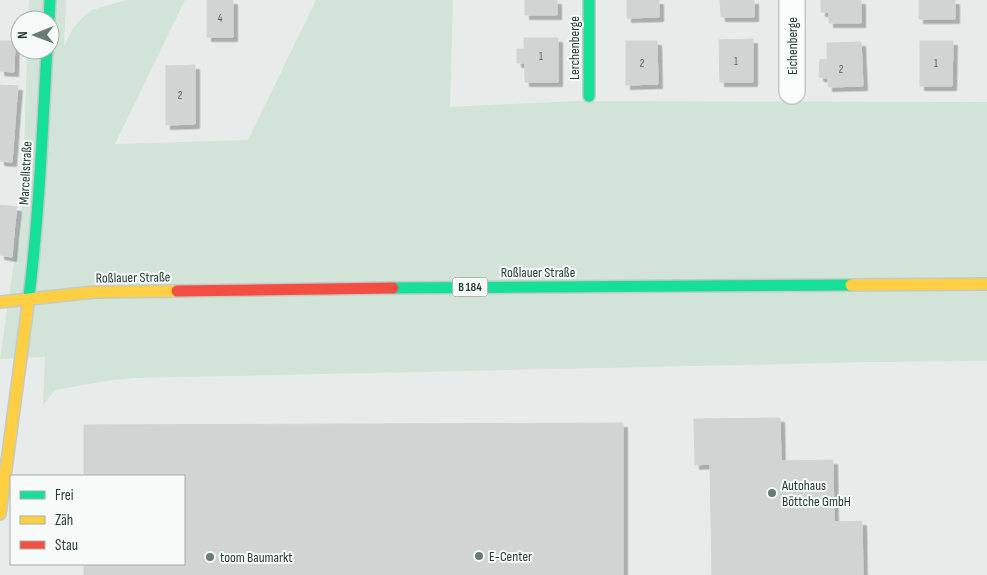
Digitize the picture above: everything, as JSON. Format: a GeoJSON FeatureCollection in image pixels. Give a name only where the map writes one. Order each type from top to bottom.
{"type":"FeatureCollection","features":[{"type":"Feature","properties":{"kind":"main road","name":"Lerchenberge"},"geometry":{"type":"LineString","coordinates":[[589,0],[590,96]]}},
{"type":"Feature","properties":{"kind":"main road","name":"Marcellstraße"},"geometry":{"type":"LineString","coordinates":[[0,514],[34,255],[46,60]]}},
{"type":"Feature","properties":{"kind":"main road","name":"Roßlauer Straße"},"geometry":{"type":"LineString","coordinates":[[0,302],[95,292],[319,288],[987,284]]}},
{"type":"Feature","properties":{"kind":"street","name":"Eichenberge"},"geometry":{"type":"LineString","coordinates":[[792,0],[792,91]]}},
{"type":"Feature","properties":{"kind":"green space"},"geometry":{"type":"Polygon","coordinates":[[[29,0],[66,0],[64,46],[72,30],[92,10],[126,0],[185,0],[115,144],[248,140],[316,0],[453,0],[450,107],[575,101],[987,102],[987,361],[135,378],[55,390],[43,405],[45,357],[0,359],[23,199],[27,60],[60,60],[60,10],[28,10],[29,0]]]}},
{"type":"Feature","properties":{"kind":"building"},"geometry":{"type":"Polygon","coordinates":[[[207,0],[233,0],[233,37],[207,37],[207,0]]]}},
{"type":"Feature","properties":{"kind":"building"},"geometry":{"type":"Polygon","coordinates":[[[525,0],[557,0],[557,15],[525,15],[525,0]]]}},
{"type":"Feature","properties":{"kind":"building"},"geometry":{"type":"Polygon","coordinates":[[[627,0],[659,0],[659,17],[627,18],[627,0]]]}},
{"type":"Feature","properties":{"kind":"building"},"geometry":{"type":"Polygon","coordinates":[[[720,0],[754,0],[754,17],[721,17],[720,0]]]}},
{"type":"Feature","properties":{"kind":"building"},"geometry":{"type":"Polygon","coordinates":[[[821,0],[861,0],[861,23],[829,23],[829,12],[821,12],[821,0]]]}},
{"type":"Feature","properties":{"kind":"building"},"geometry":{"type":"Polygon","coordinates":[[[919,0],[955,0],[955,19],[919,19],[919,0]]]}},
{"type":"Feature","properties":{"kind":"building"},"geometry":{"type":"Polygon","coordinates":[[[524,38],[558,38],[558,82],[525,82],[524,38]]]}},
{"type":"Feature","properties":{"kind":"building"},"geometry":{"type":"Polygon","coordinates":[[[753,39],[753,82],[720,82],[719,40],[753,39]]]}},
{"type":"Feature","properties":{"kind":"building"},"geometry":{"type":"Polygon","coordinates":[[[0,41],[10,41],[10,60],[14,60],[14,72],[0,71],[0,41]]]}},
{"type":"Feature","properties":{"kind":"building"},"geometry":{"type":"Polygon","coordinates":[[[626,41],[657,41],[658,84],[626,85],[626,41]]]}},
{"type":"Feature","properties":{"kind":"building"},"geometry":{"type":"Polygon","coordinates":[[[920,41],[953,41],[952,86],[920,86],[920,41]]]}},
{"type":"Feature","properties":{"kind":"building"},"geometry":{"type":"Polygon","coordinates":[[[861,42],[863,86],[828,87],[828,78],[819,77],[820,59],[827,60],[827,43],[861,42]]]}},
{"type":"Feature","properties":{"kind":"building"},"geometry":{"type":"Polygon","coordinates":[[[517,49],[525,49],[525,63],[517,63],[517,49]]]}},
{"type":"Feature","properties":{"kind":"building"},"geometry":{"type":"Polygon","coordinates":[[[195,65],[195,124],[166,125],[166,66],[195,65]]]}},
{"type":"Feature","properties":{"kind":"building"},"geometry":{"type":"Polygon","coordinates":[[[0,85],[18,86],[16,109],[0,107],[0,85]]]}},
{"type":"Feature","properties":{"kind":"building"},"geometry":{"type":"Polygon","coordinates":[[[0,107],[16,109],[14,136],[0,135],[0,107]]]}},
{"type":"Feature","properties":{"kind":"building"},"geometry":{"type":"Polygon","coordinates":[[[0,135],[14,136],[12,162],[0,161],[0,135]]]}},
{"type":"Feature","properties":{"kind":"building"},"geometry":{"type":"Polygon","coordinates":[[[0,205],[17,207],[14,232],[0,231],[0,205]]]}},
{"type":"Feature","properties":{"kind":"building"},"geometry":{"type":"Polygon","coordinates":[[[0,231],[14,232],[12,257],[0,255],[0,231]]]}},
{"type":"Feature","properties":{"kind":"building","name":"Autohaus Böttche GmbH"},"geometry":{"type":"Polygon","coordinates":[[[780,418],[781,461],[833,460],[834,522],[862,521],[863,575],[712,575],[710,464],[695,465],[694,419],[780,418]]]}},
{"type":"Feature","properties":{"kind":"building"},"geometry":{"type":"Polygon","coordinates":[[[623,423],[623,575],[84,575],[84,565],[185,565],[185,475],[84,475],[84,425],[623,423]]]}},
{"type":"Feature","properties":{"kind":"traffic: fast"},"geometry":{"type":"LineString","coordinates":[[50,0],[50,10]]}},
{"type":"Feature","properties":{"kind":"traffic: fast"},"geometry":{"type":"LineString","coordinates":[[589,0],[589,96]]}},
{"type":"Feature","properties":{"kind":"traffic: fast"},"geometry":{"type":"LineString","coordinates":[[28,304],[38,209],[46,60]]}},
{"type":"Feature","properties":{"kind":"traffic: fast"},"geometry":{"type":"LineString","coordinates":[[393,288],[851,285]]}},
{"type":"Feature","properties":{"kind":"traffic: slow"},"geometry":{"type":"LineString","coordinates":[[851,285],[987,284]]}},
{"type":"Feature","properties":{"kind":"traffic: slow"},"geometry":{"type":"LineString","coordinates":[[0,302],[95,292],[177,291]]}},
{"type":"Feature","properties":{"kind":"traffic: slow"},"geometry":{"type":"LineString","coordinates":[[0,514],[28,304]]}},
{"type":"Feature","properties":{"kind":"traffic: jam"},"geometry":{"type":"LineString","coordinates":[[177,291],[393,288]]}},
{"type":"Feature","properties":{"kind":"place","name":"Autohaus Böttche GmbH"},"geometry":{"type":"Point","coordinates":[772,493]}},
{"type":"Feature","properties":{"kind":"place","name":"E-Center"},"geometry":{"type":"Point","coordinates":[479,556]}},
{"type":"Feature","properties":{"kind":"place","name":"toom Baumarkt"},"geometry":{"type":"Point","coordinates":[210,557]}}]}
